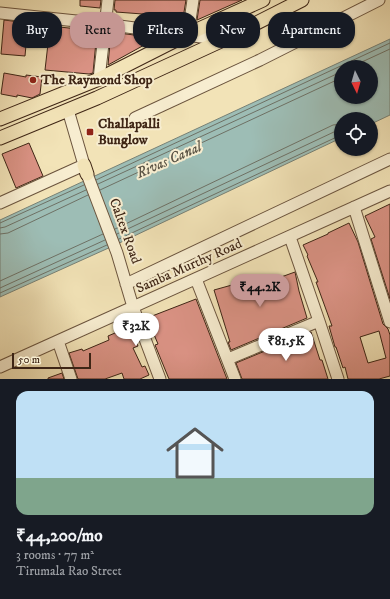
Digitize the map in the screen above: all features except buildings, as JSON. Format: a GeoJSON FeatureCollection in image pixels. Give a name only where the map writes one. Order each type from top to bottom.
{"type":"FeatureCollection","features":[{"type":"Feature","properties":{"kind":"main road"},"geometry":{"type":"LineString","coordinates":[[198,29],[263,0]]}},
{"type":"Feature","properties":{"kind":"main road"},"geometry":{"type":"LineString","coordinates":[[260,19],[286,4],[302,0]]}},
{"type":"Feature","properties":{"kind":"main road"},"geometry":{"type":"LineString","coordinates":[[0,119],[99,79],[160,48]]}},
{"type":"Feature","properties":{"kind":"main road"},"geometry":{"type":"LineString","coordinates":[[0,138],[68,110],[206,48]]}},
{"type":"Feature","properties":{"kind":"main road","name":"Caltex Road"},"geometry":{"type":"LineString","coordinates":[[63,94],[68,110]]}},
{"type":"Feature","properties":{"kind":"street"},"geometry":{"type":"LineString","coordinates":[[106,12],[108,0]]}},
{"type":"Feature","properties":{"kind":"street"},"geometry":{"type":"LineString","coordinates":[[191,12],[193,0]]}},
{"type":"Feature","properties":{"kind":"street"},"geometry":{"type":"LineString","coordinates":[[135,118],[260,60],[379,0]]}},
{"type":"Feature","properties":{"kind":"street"},"geometry":{"type":"LineString","coordinates":[[0,13],[70,20]]}},
{"type":"Feature","properties":{"kind":"street"},"geometry":{"type":"LineString","coordinates":[[99,79],[102,48]]}},
{"type":"Feature","properties":{"kind":"street","name":"Caltex Road"},"geometry":{"type":"LineString","coordinates":[[68,110],[85,170],[117,253],[133,308],[160,379]]}},
{"type":"Feature","properties":{"kind":"street"},"geometry":{"type":"LineString","coordinates":[[126,284],[390,159]]}},
{"type":"Feature","properties":{"kind":"street"},"geometry":{"type":"LineString","coordinates":[[0,202],[85,170]]}},
{"type":"Feature","properties":{"kind":"street","name":"Samba Murthy Road"},"geometry":{"type":"LineString","coordinates":[[0,367],[390,191]]}},
{"type":"Feature","properties":{"kind":"street"},"geometry":{"type":"LineString","coordinates":[[354,207],[390,322]]}},
{"type":"Feature","properties":{"kind":"street"},"geometry":{"type":"LineString","coordinates":[[290,236],[338,379]]}},
{"type":"Feature","properties":{"kind":"street"},"geometry":{"type":"LineString","coordinates":[[196,279],[235,379]]}},
{"type":"Feature","properties":{"kind":"street"},"geometry":{"type":"LineString","coordinates":[[228,359],[319,321]]}},
{"type":"Feature","properties":{"kind":"street"},"geometry":{"type":"LineString","coordinates":[[58,341],[71,379]]}},
{"type":"Feature","properties":{"kind":"water","name":"Rivas Canal"},"geometry":{"type":"Polygon","coordinates":[[[390,39],[390,115],[378,121],[378,112],[334,112],[334,141],[113,246],[0,297],[0,220],[334,65],[334,104],[378,104],[378,60],[345,60],[390,39]]]}},
{"type":"Feature","properties":{"kind":"place","name":"The Raymond Shop"},"geometry":{"type":"Point","coordinates":[33,80]}},
{"type":"Feature","properties":{"kind":"place","name":"Challapalli Bunglow"},"geometry":{"type":"Point","coordinates":[90,132]}}]}
